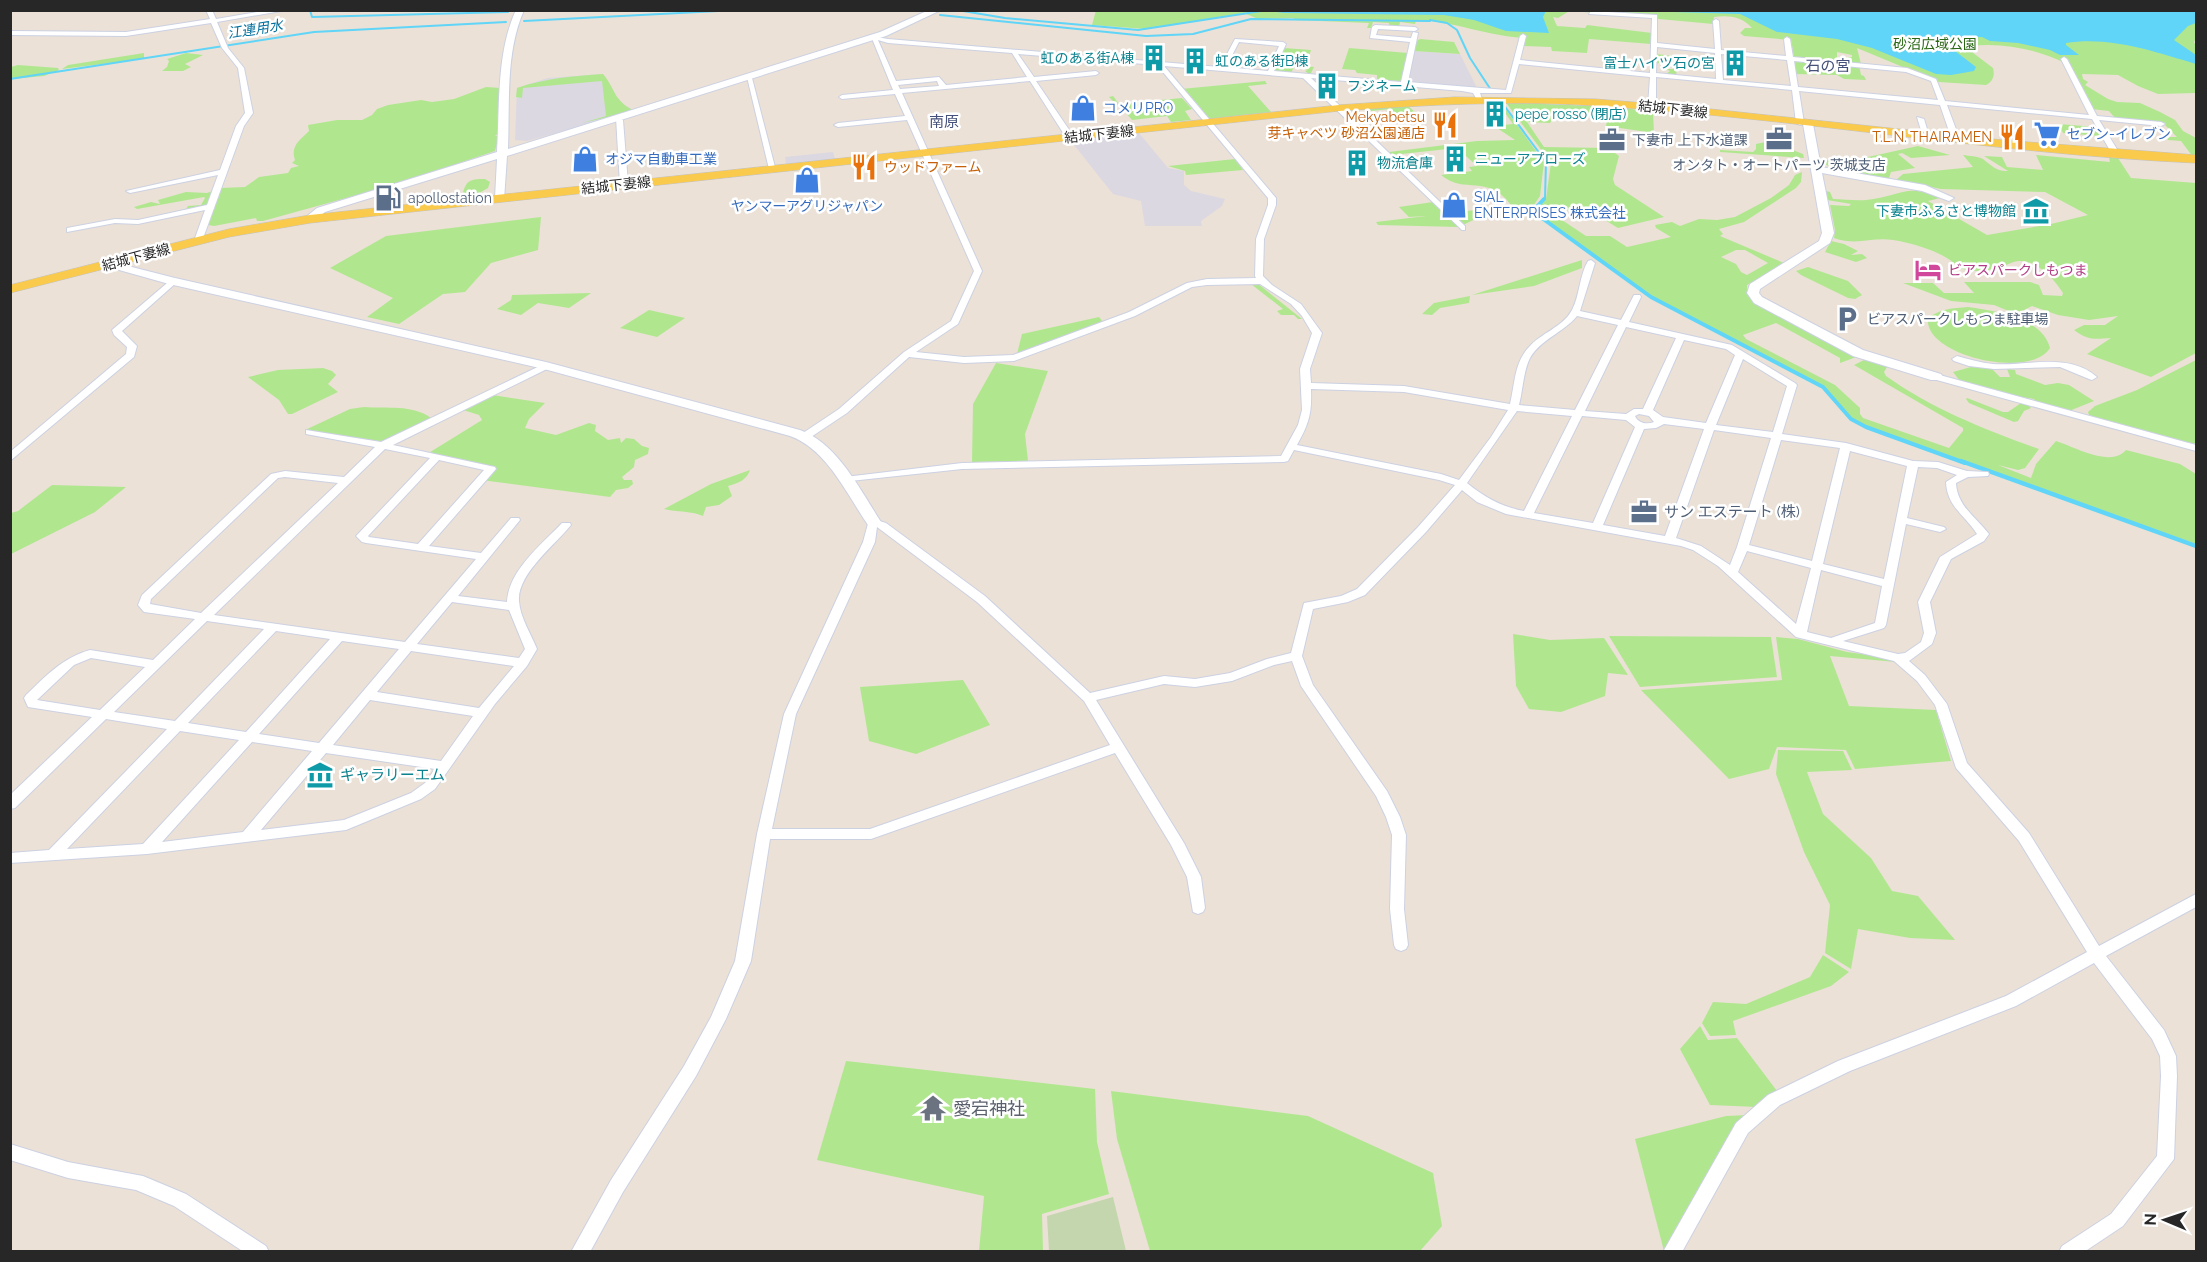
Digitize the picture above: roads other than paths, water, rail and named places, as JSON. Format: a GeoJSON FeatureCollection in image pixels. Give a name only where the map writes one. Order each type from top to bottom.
{"type":"FeatureCollection","features":[{"type":"Feature","properties":{"kind":"main road","name":"結城下妻線"},"geometry":{"type":"LineString","coordinates":[[10,289],[198,241],[310,219],[924,152],[1478,95],[1652,106],[1956,140],[2196,159]]}},
{"type":"Feature","properties":{"kind":"street"},"geometry":{"type":"LineString","coordinates":[[198,241],[240,126],[249,113],[241,68],[225,47],[209,10]]}},
{"type":"Feature","properties":{"kind":"street"},"geometry":{"type":"LineString","coordinates":[[10,33],[126,34],[284,10]]}},
{"type":"Feature","properties":{"kind":"street"},"geometry":{"type":"LineString","coordinates":[[500,198],[508,49],[512,28],[520,10]]}},
{"type":"Feature","properties":{"kind":"street"},"geometry":{"type":"LineString","coordinates":[[310,219],[321,210],[619,120],[873,37],[937,10]]}},
{"type":"Feature","properties":{"kind":"street"},"geometry":{"type":"LineString","coordinates":[[1591,14],[1655,16],[1652,106]]}},
{"type":"Feature","properties":{"kind":"street"},"geometry":{"type":"LineString","coordinates":[[1716,21],[1720,82]]}},
{"type":"Feature","properties":{"kind":"street"},"geometry":{"type":"LineString","coordinates":[[1404,84],[1416,26],[1375,27],[1372,37],[1413,40]]}},
{"type":"Feature","properties":{"kind":"street"},"geometry":{"type":"LineString","coordinates":[[873,37],[888,41],[1404,84],[1478,95],[1509,92],[1523,36]]}},
{"type":"Feature","properties":{"kind":"street"},"geometry":{"type":"LineString","coordinates":[[804,437],[843,411],[907,354],[955,322],[978,271],[873,37]]}},
{"type":"Feature","properties":{"kind":"street"},"geometry":{"type":"LineString","coordinates":[[1787,39],[1795,89],[1828,226],[1824,243],[1754,287],[1753,293],[1758,300],[1858,353],[1936,377],[2196,448]]}},
{"type":"Feature","properties":{"kind":"street"},"geometry":{"type":"LineString","coordinates":[[1222,69],[1237,40],[1283,44],[1270,74]]}},
{"type":"Feature","properties":{"kind":"street"},"geometry":{"type":"LineString","coordinates":[[1654,45],[1907,70],[1934,81],[1956,140]]}},
{"type":"Feature","properties":{"kind":"street"},"geometry":{"type":"LineString","coordinates":[[1014,52],[1070,137]]}},
{"type":"Feature","properties":{"kind":"street"},"geometry":{"type":"LineString","coordinates":[[2064,59],[2116,154]]}},
{"type":"Feature","properties":{"kind":"street"},"geometry":{"type":"LineString","coordinates":[[1517,62],[2161,124]]}},
{"type":"Feature","properties":{"kind":"street"},"geometry":{"type":"LineString","coordinates":[[845,480],[962,466],[1284,459],[1292,447],[1307,410],[1305,369],[1317,333],[1310,318],[1290,298],[1262,281],[1259,276],[1260,239],[1272,205],[1272,198],[1159,64]]}},
{"type":"Feature","properties":{"kind":"street"},"geometry":{"type":"LineString","coordinates":[[842,97],[1096,73]]}},
{"type":"Feature","properties":{"kind":"street"},"geometry":{"type":"LineString","coordinates":[[1633,78],[1641,78],[1643,74]]}},
{"type":"Feature","properties":{"kind":"street"},"geometry":{"type":"LineString","coordinates":[[1306,76],[1462,228]]}},
{"type":"Feature","properties":{"kind":"street"},"geometry":{"type":"LineString","coordinates":[[749,78],[773,169]]}},
{"type":"Feature","properties":{"kind":"street"},"geometry":{"type":"LineString","coordinates":[[894,83],[939,79],[944,88]]}},
{"type":"Feature","properties":{"kind":"street"},"geometry":{"type":"LineString","coordinates":[[1678,84],[1693,87],[1700,80]]}},
{"type":"Feature","properties":{"kind":"street"},"geometry":{"type":"LineString","coordinates":[[838,125],[909,118]]}},
{"type":"Feature","properties":{"kind":"street"},"geometry":{"type":"LineString","coordinates":[[1920,119],[1927,137]]}},
{"type":"Feature","properties":{"kind":"street"},"geometry":{"type":"LineString","coordinates":[[619,120],[624,184]]}},
{"type":"Feature","properties":{"kind":"street"},"geometry":{"type":"LineString","coordinates":[[1816,169],[1925,188],[1949,198]]}},
{"type":"Feature","properties":{"kind":"street"},"geometry":{"type":"LineString","coordinates":[[130,191],[223,172]]}},
{"type":"Feature","properties":{"kind":"street"},"geometry":{"type":"LineString","coordinates":[[70,230],[115,221],[138,222],[210,207]]}},
{"type":"Feature","properties":{"kind":"street"},"geometry":{"type":"LineString","coordinates":[[114,263],[116,266],[173,281],[546,366],[709,407],[804,437],[819,449],[845,480],[873,522],[882,525],[981,599],[1088,698],[1177,843],[1194,877],[1198,908]]}},
{"type":"Feature","properties":{"kind":"street"},"geometry":{"type":"LineString","coordinates":[[1401,945],[1397,909],[1399,835],[1382,794],[1307,686],[1296,656],[1308,606],[1344,599],[1361,592],[1462,484],[1489,448],[1514,408],[1521,367],[1531,350],[1575,313],[1586,271],[1591,263]]}},
{"type":"Feature","properties":{"kind":"street"},"geometry":{"type":"LineString","coordinates":[[10,458],[131,355],[132,346],[117,333],[117,330],[173,281]]}},
{"type":"Feature","properties":{"kind":"street"},"geometry":{"type":"LineString","coordinates":[[907,354],[964,360],[1014,358],[1132,314],[1190,285],[1207,282],[1262,281]]}},
{"type":"Feature","properties":{"kind":"street"},"geometry":{"type":"LineString","coordinates":[[1527,516],[1637,297]]}},
{"type":"Feature","properties":{"kind":"street"},"geometry":{"type":"LineString","coordinates":[[1575,313],[1729,347],[1792,385],[1743,548],[1732,573]]}},
{"type":"Feature","properties":{"kind":"street"},"geometry":{"type":"LineString","coordinates":[[1647,412],[1681,336]]}},
{"type":"Feature","properties":{"kind":"street"},"geometry":{"type":"LineString","coordinates":[[1670,539],[1710,427],[1740,354]]}},
{"type":"Feature","properties":{"kind":"street"},"geometry":{"type":"LineString","coordinates":[[1957,359],[1978,366],[2039,367],[2057,364],[2092,377]]}},
{"type":"Feature","properties":{"kind":"street"},"geometry":{"type":"LineString","coordinates":[[10,804],[344,480],[382,446],[546,366]]}},
{"type":"Feature","properties":{"kind":"street"},"geometry":{"type":"LineString","coordinates":[[1306,386],[1404,388],[1514,408],[1629,417],[1641,425],[1654,426],[1659,420]]}},
{"type":"Feature","properties":{"kind":"street"},"geometry":{"type":"LineString","coordinates":[[1629,417],[1635,412],[1647,412],[1656,415],[1659,420]]}},
{"type":"Feature","properties":{"kind":"street"},"geometry":{"type":"LineString","coordinates":[[1659,420],[1846,446],[1913,464],[1938,465],[1966,474],[1984,474]]}},
{"type":"Feature","properties":{"kind":"street"},"geometry":{"type":"LineString","coordinates":[[1598,526],[1641,425]]}},
{"type":"Feature","properties":{"kind":"street"},"geometry":{"type":"LineString","coordinates":[[310,432],[437,456],[490,469],[421,548]]}},
{"type":"Feature","properties":{"kind":"street"},"geometry":{"type":"LineString","coordinates":[[1800,634],[1815,565],[1846,446]]}},
{"type":"Feature","properties":{"kind":"street"},"geometry":{"type":"LineString","coordinates":[[1292,447],[1441,477],[1462,484],[1481,500],[1498,508],[1527,516],[1670,539],[1697,548],[1722,564],[1800,634],[1898,658],[1908,657],[1926,644],[1930,633],[1924,602],[1946,557],[1980,539],[1983,534],[1955,503],[1950,489],[1951,482],[1966,474]]}},
{"type":"Feature","properties":{"kind":"street"},"geometry":{"type":"LineString","coordinates":[[437,456],[362,536],[366,540],[483,557]]}},
{"type":"Feature","properties":{"kind":"street"},"geometry":{"type":"LineString","coordinates":[[1832,643],[1838,638],[1880,625],[1913,464]]}},
{"type":"Feature","properties":{"kind":"street"},"geometry":{"type":"LineString","coordinates":[[344,480],[285,474],[275,476],[146,598],[144,605],[148,609],[203,618],[410,645],[523,663]]}},
{"type":"Feature","properties":{"kind":"street"},"geometry":{"type":"LineString","coordinates":[[247,837],[515,520]]}},
{"type":"Feature","properties":{"kind":"street"},"geometry":{"type":"LineString","coordinates":[[1902,520],[1940,529]]}},
{"type":"Feature","properties":{"kind":"street"},"geometry":{"type":"LineString","coordinates":[[580,1251],[617,1186],[690,1071],[718,1019],[743,961],[764,834],[790,714],[869,542],[873,522]]}},
{"type":"Feature","properties":{"kind":"street"},"geometry":{"type":"LineString","coordinates":[[10,858],[147,849],[346,825],[416,796],[430,786],[482,713],[523,663],[531,649],[513,600],[519,582],[538,555],[566,525]]}},
{"type":"Feature","properties":{"kind":"street"},"geometry":{"type":"LineString","coordinates":[[1743,548],[1889,584]]}},
{"type":"Feature","properties":{"kind":"street"},"geometry":{"type":"LineString","coordinates":[[449,598],[515,607]]}},
{"type":"Feature","properties":{"kind":"street"},"geometry":{"type":"LineString","coordinates":[[53,855],[273,627]]}},
{"type":"Feature","properties":{"kind":"street"},"geometry":{"type":"LineString","coordinates":[[147,849],[340,636]]}},
{"type":"Feature","properties":{"kind":"street"},"geometry":{"type":"LineString","coordinates":[[155,664],[90,654],[70,662],[30,698],[32,704],[103,716],[444,766]]}},
{"type":"Feature","properties":{"kind":"street"},"geometry":{"type":"LineString","coordinates":[[1088,698],[1164,680],[1195,683],[1232,677],[1271,662],[1296,656]]}},
{"type":"Feature","properties":{"kind":"street"},"geometry":{"type":"LineString","coordinates":[[1898,658],[1922,678],[1941,704],[1961,765],[2024,837],[2097,956],[2158,1035],[2168,1056],[2165,1159],[2117,1220],[2068,1251]]}},
{"type":"Feature","properties":{"kind":"street"},"geometry":{"type":"LineString","coordinates":[[367,695],[482,713]]}},
{"type":"Feature","properties":{"kind":"street"},"geometry":{"type":"LineString","coordinates":[[764,834],[871,834],[1117,748]]}},
{"type":"Feature","properties":{"kind":"street"},"geometry":{"type":"LineString","coordinates":[[1672,1251],[1742,1128],[1774,1100],[1844,1066],[2011,1001],[2196,900]]}},
{"type":"Feature","properties":{"kind":"street"},"geometry":{"type":"LineString","coordinates":[[10,1152],[68,1170],[137,1182],[180,1200],[260,1251]]}},
{"type":"Feature","properties":{"kind":"water"},"geometry":{"type":"Polygon","coordinates":[[[1268,11],[1546,11],[1543,17],[1549,33],[1506,31],[1474,20],[1444,15],[1268,11]]]}},
{"type":"Feature","properties":{"kind":"water","name":"砂沼広域公園"},"geometry":{"type":"Polygon","coordinates":[[[1639,11],[2196,11],[2196,23],[2188,26],[2174,40],[2196,55],[2196,64],[2116,43],[2083,41],[2066,43],[2079,55],[2060,55],[2050,50],[2018,43],[1990,41],[1982,37],[1953,38],[1959,44],[1958,50],[1955,51],[1976,67],[1974,71],[1951,75],[1936,74],[1872,48],[1837,39],[1777,32],[1740,14],[1639,11]]]}},
{"type":"Feature","properties":{"kind":"waterway"},"geometry":{"type":"LineString","coordinates":[[310,10],[312,17],[508,12]]}},
{"type":"Feature","properties":{"kind":"waterway"},"geometry":{"type":"LineString","coordinates":[[528,11],[535,10]]}},
{"type":"Feature","properties":{"kind":"waterway","name":"江連用水"},"geometry":{"type":"LineString","coordinates":[[524,21],[738,10]]}},
{"type":"Feature","properties":{"kind":"waterway","name":"江連用水"},"geometry":{"type":"LineString","coordinates":[[957,10],[1005,18],[1138,30],[1268,10]]}},
{"type":"Feature","properties":{"kind":"waterway"},"geometry":{"type":"LineString","coordinates":[[940,15],[1146,36],[1193,34],[1251,19],[1430,21]]}},
{"type":"Feature","properties":{"kind":"waterway"},"geometry":{"type":"LineString","coordinates":[[1430,20],[1447,23],[1457,30],[1470,58],[1491,90]]}},
{"type":"Feature","properties":{"kind":"waterway","name":"江連用水"},"geometry":{"type":"LineString","coordinates":[[10,79],[314,32],[506,22]]}},
{"type":"Feature","properties":{"kind":"waterway"},"geometry":{"type":"LineString","coordinates":[[1503,104],[1546,162],[1544,199]]}},
{"type":"Feature","properties":{"kind":"waterway"},"geometry":{"type":"LineString","coordinates":[[1544,199],[1534,210],[1535,213],[1651,297],[1823,387],[1851,419],[1866,427],[1965,463]]}},
{"type":"Feature","properties":{"kind":"waterway"},"geometry":{"type":"LineString","coordinates":[[1961,461],[2196,546]]}},
{"type":"Feature","properties":{"kind":"place","name":"虹のある街A棟"},"geometry":{"type":"Point","coordinates":[1154,58]}},
{"type":"Feature","properties":{"kind":"place","name":"虹のある街B棟"},"geometry":{"type":"Point","coordinates":[1195,61]}},
{"type":"Feature","properties":{"kind":"place","name":"富士ハイツ石の宮"},"geometry":{"type":"Point","coordinates":[1735,63]}},
{"type":"Feature","properties":{"kind":"place","name":"フジネーム"},"geometry":{"type":"Point","coordinates":[1327,86]}},
{"type":"Feature","properties":{"kind":"place","name":"コメリPRO"},"geometry":{"type":"Point","coordinates":[1083,108]}},
{"type":"Feature","properties":{"kind":"place","name":"pepe rosso (閉店)"},"geometry":{"type":"Point","coordinates":[1495,114]}},
{"type":"Feature","properties":{"kind":"place","name":"Mekyabetsu 芽キャベツ 砂沼公園通店"},"geometry":{"type":"Point","coordinates":[1445,125]}},
{"type":"Feature","properties":{"kind":"place","name":"セブン-イレブン"},"geometry":{"type":"Point","coordinates":[2047,134]}},
{"type":"Feature","properties":{"kind":"place","name":"T.L.N. THAIRAMEN"},"geometry":{"type":"Point","coordinates":[2012,137]}},
{"type":"Feature","properties":{"kind":"place","name":"オンタト・オートパーツ 茨城支店"},"geometry":{"type":"Point","coordinates":[1779,139]}},
{"type":"Feature","properties":{"kind":"place","name":"下妻市 上下水道課"},"geometry":{"type":"Point","coordinates":[1612,140]}},
{"type":"Feature","properties":{"kind":"place","name":"オジマ自動車工業"},"geometry":{"type":"Point","coordinates":[585,159]}},
{"type":"Feature","properties":{"kind":"place","name":"ニューアプローズ"},"geometry":{"type":"Point","coordinates":[1455,159]}},
{"type":"Feature","properties":{"kind":"place","name":"物流倉庫"},"geometry":{"type":"Point","coordinates":[1357,163]}},
{"type":"Feature","properties":{"kind":"place","name":"ウッドファーム"},"geometry":{"type":"Point","coordinates":[864,167]}},
{"type":"Feature","properties":{"kind":"place","name":"ヤンマーアグリジャパン"},"geometry":{"type":"Point","coordinates":[807,180]}},
{"type":"Feature","properties":{"kind":"place","name":"apollostation"},"geometry":{"type":"Point","coordinates":[388,198]}},
{"type":"Feature","properties":{"kind":"place","name":"SIAL ENTERPRISES 株式会社"},"geometry":{"type":"Point","coordinates":[1454,205]}},
{"type":"Feature","properties":{"kind":"place","name":"下妻市ふるさと博物館"},"geometry":{"type":"Point","coordinates":[2036,211]}},
{"type":"Feature","properties":{"kind":"place","name":"ビアスパークしもつま"},"geometry":{"type":"Point","coordinates":[1928,270]}},
{"type":"Feature","properties":{"kind":"place","name":"ビアスパークしもつま駐車場"},"geometry":{"type":"Point","coordinates":[1847,319]}},
{"type":"Feature","properties":{"kind":"place","name":"サン エステート (株)"},"geometry":{"type":"Point","coordinates":[1644,512]}},
{"type":"Feature","properties":{"kind":"place","name":"ギャラリーエム"},"geometry":{"type":"Point","coordinates":[320,775]}},
{"type":"Feature","properties":{"kind":"place","name":"愛宕神社"},"geometry":{"type":"Point","coordinates":[933,1108]}},
{"type":"Feature","properties":{"kind":"district","name":"石の宮"},"geometry":{"type":"Point","coordinates":[1828,66]}},
{"type":"Feature","properties":{"kind":"district","name":"南原"},"geometry":{"type":"Point","coordinates":[944,122]}}]}
